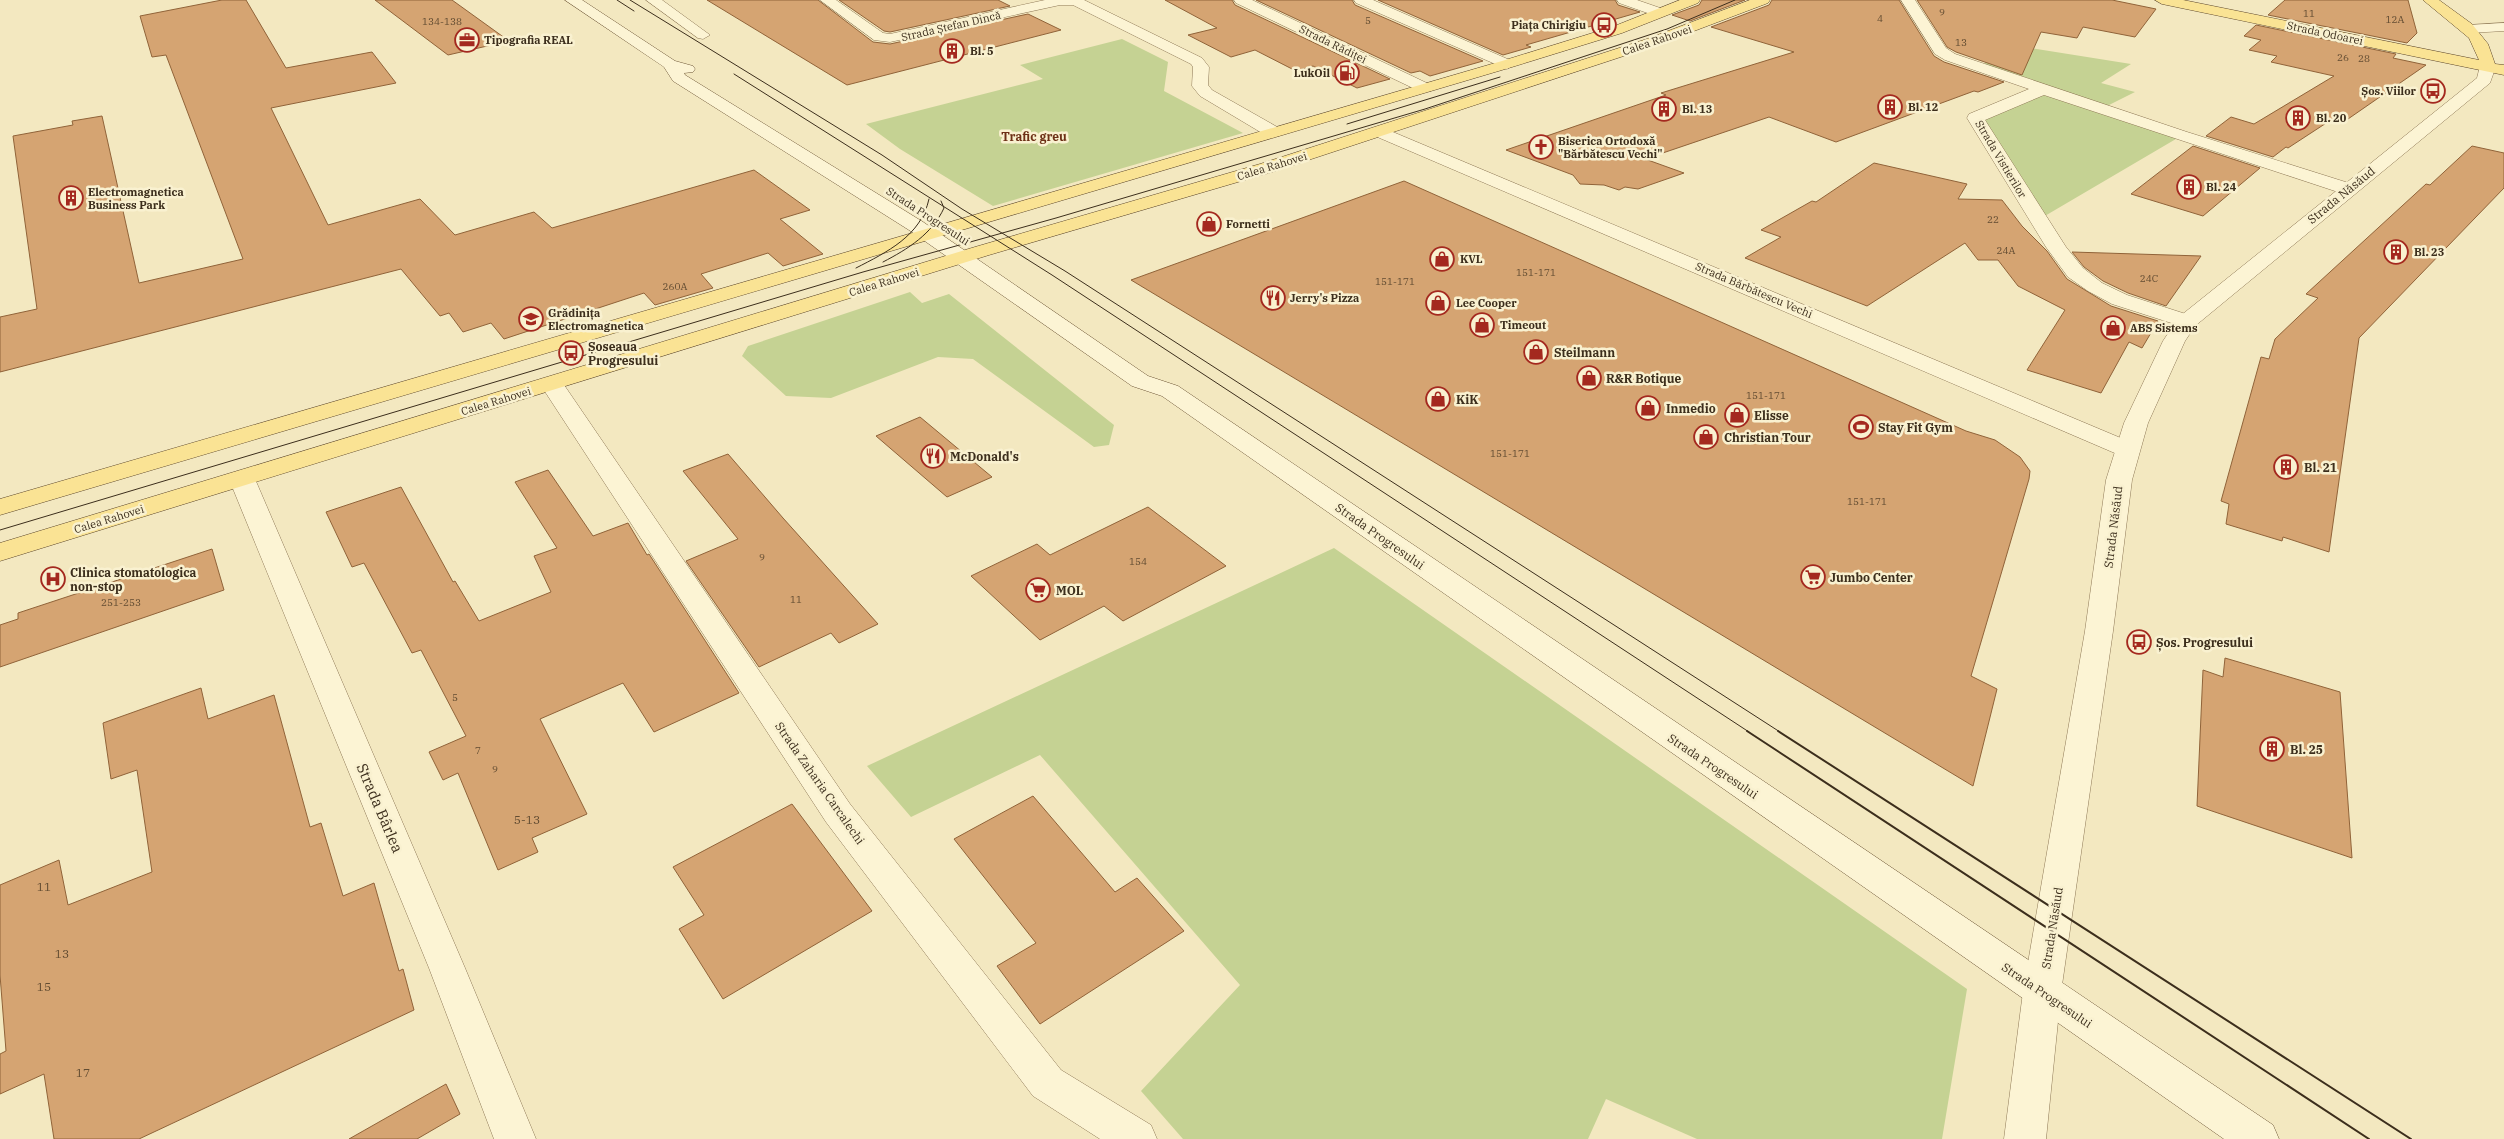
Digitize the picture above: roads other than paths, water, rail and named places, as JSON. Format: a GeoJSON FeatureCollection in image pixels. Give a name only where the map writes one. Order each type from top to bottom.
{"type":"FeatureCollection","features":[{"type":"Feature","properties":{"kind":"main road","name":"Calea Rahovei"},"geometry":{"type":"LineString","coordinates":[[0,507],[935,230],[1507,64],[1617,30],[1693,0]]}},
{"type":"Feature","properties":{"kind":"main road","name":"Calea Rahovei"},"geometry":{"type":"LineString","coordinates":[[0,552],[972,254],[1381,132],[1652,42],[1763,0]]}},
{"type":"Feature","properties":{"kind":"main road","name":"Strada Odoarei"},"geometry":{"type":"LineString","coordinates":[[2162,0],[2496,68]]}},
{"type":"Feature","properties":{"kind":"main road"},"geometry":{"type":"LineString","coordinates":[[2430,0],[2469,29],[2484,46],[2496,68]]}},
{"type":"Feature","properties":{"kind":"main road"},"geometry":{"type":"LineString","coordinates":[[2469,29],[2503,34]]}},
{"type":"Feature","properties":{"kind":"street","name":"Strada Progresului"},"geometry":{"type":"LineString","coordinates":[[572,0],[670,64],[679,78],[935,230],[972,254],[1140,381],[1170,391],[2258,1139]]}},
{"type":"Feature","properties":{"kind":"street"},"geometry":{"type":"LineString","coordinates":[[653,0],[703,34]]}},
{"type":"Feature","properties":{"kind":"street","name":"Strada Ștefan Dincă"},"geometry":{"type":"LineString","coordinates":[[827,0],[879,37],[890,38],[1060,1],[1075,1],[1186,54],[1201,67],[1200,86],[1206,93],[1273,132]]}},
{"type":"Feature","properties":{"kind":"street","name":"Strada Rădiței"},"geometry":{"type":"LineString","coordinates":[[1240,0],[1425,88]]}},
{"type":"Feature","properties":{"kind":"street"},"geometry":{"type":"LineString","coordinates":[[1361,0],[1507,64]]}},
{"type":"Feature","properties":{"kind":"street"},"geometry":{"type":"LineString","coordinates":[[1624,0],[1661,13]]}},
{"type":"Feature","properties":{"kind":"street"},"geometry":{"type":"LineString","coordinates":[[1908,0],[1940,51],[1963,62],[2041,90],[2348,189]]}},
{"type":"Feature","properties":{"kind":"street","name":"Strada Năsăud"},"geometry":{"type":"LineString","coordinates":[[2025,1139],[2042,992],[2099,630],[2119,480],[2126,449],[2136,423],[2174,341],[2187,322],[2484,80],[2496,68]]}},
{"type":"Feature","properties":{"kind":"street","name":"Strada Vistierilor"},"geometry":{"type":"LineString","coordinates":[[2041,90],[1975,118],[2056,247],[2069,265],[2083,279],[2120,299],[2187,322]]}},
{"type":"Feature","properties":{"kind":"street"},"geometry":{"type":"LineString","coordinates":[[2469,92],[2495,90]]}},
{"type":"Feature","properties":{"kind":"street","name":"Strada Bărbătescu Vechi"},"geometry":{"type":"LineString","coordinates":[[1381,132],[2126,449]]}},
{"type":"Feature","properties":{"kind":"street","name":"Strada Zaharia Carcalechi"},"geometry":{"type":"LineString","coordinates":[[552,384],[844,821],[1046,1083],[1136,1139]]}},
{"type":"Feature","properties":{"kind":"street","name":"Strada Bârlea"},"geometry":{"type":"LineString","coordinates":[[242,479],[447,968],[514,1139]]}},
{"type":"Feature","properties":{"kind":"tram line"},"geometry":{"type":"LineString","coordinates":[[617,0],[634,11]]}},
{"type":"Feature","properties":{"kind":"tram line"},"geometry":{"type":"LineString","coordinates":[[630,0],[882,155],[962,209],[1002,233]]}},
{"type":"Feature","properties":{"kind":"tram line"},"geometry":{"type":"LineString","coordinates":[[1002,233],[1425,109],[1667,29],[1735,0]]}},
{"type":"Feature","properties":{"kind":"tram line"},"geometry":{"type":"LineString","coordinates":[[734,74],[943,206]]}},
{"type":"Feature","properties":{"kind":"tram line"},"geometry":{"type":"LineString","coordinates":[[1347,124],[1500,77]]}},
{"type":"Feature","properties":{"kind":"tram line"},"geometry":{"type":"LineString","coordinates":[[856,268],[891,249],[911,233],[925,212],[929,199]]}},
{"type":"Feature","properties":{"kind":"tram line"},"geometry":{"type":"LineString","coordinates":[[941,201],[943,206]]}},
{"type":"Feature","properties":{"kind":"tram line"},"geometry":{"type":"LineString","coordinates":[[883,262],[910,246],[926,233],[939,217],[943,206]]}},
{"type":"Feature","properties":{"kind":"tram line"},"geometry":{"type":"LineString","coordinates":[[943,206],[991,236]]}},
{"type":"Feature","properties":{"kind":"tram line"},"geometry":{"type":"LineString","coordinates":[[991,236],[1002,233]]}},
{"type":"Feature","properties":{"kind":"tram line"},"geometry":{"type":"LineString","coordinates":[[1002,233],[1065,271],[1780,732]]}},
{"type":"Feature","properties":{"kind":"tram line"},"geometry":{"type":"LineString","coordinates":[[0,530],[863,272],[991,236]]}},
{"type":"Feature","properties":{"kind":"tram line"},"geometry":{"type":"LineString","coordinates":[[991,236],[1749,732]]}},
{"type":"Feature","properties":{"kind":"tram line"},"geometry":{"type":"LineString","coordinates":[[1747,731],[2369,1139]]}},
{"type":"Feature","properties":{"kind":"tram line"},"geometry":{"type":"LineString","coordinates":[[1778,731],[2411,1139]]}},
{"type":"Feature","properties":{"kind":"place","name":"Piața Chirigiu"},"geometry":{"type":"Point","coordinates":[1604,25]}},
{"type":"Feature","properties":{"kind":"place","name":"Tipografia REAL"},"geometry":{"type":"Point","coordinates":[467,40]}},
{"type":"Feature","properties":{"kind":"place","name":"Bl. 5"},"geometry":{"type":"Point","coordinates":[952,51]}},
{"type":"Feature","properties":{"kind":"place","name":"LukOil"},"geometry":{"type":"Point","coordinates":[1347,73]}},
{"type":"Feature","properties":{"kind":"place","name":"Șos. Viilor"},"geometry":{"type":"Point","coordinates":[2433,91]}},
{"type":"Feature","properties":{"kind":"place","name":"Bl. 12"},"geometry":{"type":"Point","coordinates":[1890,107]}},
{"type":"Feature","properties":{"kind":"place","name":"Bl. 13"},"geometry":{"type":"Point","coordinates":[1664,109]}},
{"type":"Feature","properties":{"kind":"place","name":"Bl. 20"},"geometry":{"type":"Point","coordinates":[2298,118]}},
{"type":"Feature","properties":{"kind":"place","name":"Biserica Ortodoxă \"Bărbătescu Vechi\""},"geometry":{"type":"Point","coordinates":[1541,147]}},
{"type":"Feature","properties":{"kind":"place","name":"Bl. 24"},"geometry":{"type":"Point","coordinates":[2189,187]}},
{"type":"Feature","properties":{"kind":"place","name":"Electromagnetica Business Park"},"geometry":{"type":"Point","coordinates":[71,198]}},
{"type":"Feature","properties":{"kind":"place","name":"Fornetti"},"geometry":{"type":"Point","coordinates":[1209,224]}},
{"type":"Feature","properties":{"kind":"place","name":"Bl. 23"},"geometry":{"type":"Point","coordinates":[2396,252]}},
{"type":"Feature","properties":{"kind":"place","name":"KVL"},"geometry":{"type":"Point","coordinates":[1442,259]}},
{"type":"Feature","properties":{"kind":"place","name":"Jerry's Pizza"},"geometry":{"type":"Point","coordinates":[1273,298]}},
{"type":"Feature","properties":{"kind":"place","name":"Lee Cooper"},"geometry":{"type":"Point","coordinates":[1438,303]}},
{"type":"Feature","properties":{"kind":"place","name":"Grădinița Electromagnetica"},"geometry":{"type":"Point","coordinates":[531,319]}},
{"type":"Feature","properties":{"kind":"place","name":"Timeout"},"geometry":{"type":"Point","coordinates":[1482,325]}},
{"type":"Feature","properties":{"kind":"place","name":"ABS Sistems"},"geometry":{"type":"Point","coordinates":[2113,328]}},
{"type":"Feature","properties":{"kind":"place","name":"Steilmann"},"geometry":{"type":"Point","coordinates":[1536,352]}},
{"type":"Feature","properties":{"kind":"place","name":"Șoseaua Progresului"},"geometry":{"type":"Point","coordinates":[571,353]}},
{"type":"Feature","properties":{"kind":"place","name":"R&R Botique"},"geometry":{"type":"Point","coordinates":[1589,378]}},
{"type":"Feature","properties":{"kind":"place","name":"KiK"},"geometry":{"type":"Point","coordinates":[1438,399]}},
{"type":"Feature","properties":{"kind":"place","name":"Inmedio"},"geometry":{"type":"Point","coordinates":[1648,408]}},
{"type":"Feature","properties":{"kind":"place","name":"Elisse"},"geometry":{"type":"Point","coordinates":[1737,415]}},
{"type":"Feature","properties":{"kind":"place","name":"Stay Fit Gym"},"geometry":{"type":"Point","coordinates":[1861,427]}},
{"type":"Feature","properties":{"kind":"place","name":"Christian Tour"},"geometry":{"type":"Point","coordinates":[1706,437]}},
{"type":"Feature","properties":{"kind":"place","name":"McDonald's"},"geometry":{"type":"Point","coordinates":[933,456]}},
{"type":"Feature","properties":{"kind":"place","name":"Bl. 21"},"geometry":{"type":"Point","coordinates":[2286,467]}},
{"type":"Feature","properties":{"kind":"place","name":"Jumbo Center"},"geometry":{"type":"Point","coordinates":[1813,577]}},
{"type":"Feature","properties":{"kind":"place","name":"Clinica stomatologica non-stop"},"geometry":{"type":"Point","coordinates":[53,579]}},
{"type":"Feature","properties":{"kind":"place","name":"MOL"},"geometry":{"type":"Point","coordinates":[1038,590]}},
{"type":"Feature","properties":{"kind":"place","name":"Șos. Progresului"},"geometry":{"type":"Point","coordinates":[2139,642]}},
{"type":"Feature","properties":{"kind":"place","name":"Bl. 25"},"geometry":{"type":"Point","coordinates":[2272,749]}},
{"type":"Feature","properties":{"kind":"district","name":"Trafic greu"},"geometry":{"type":"Point","coordinates":[1034,136]}}]}
